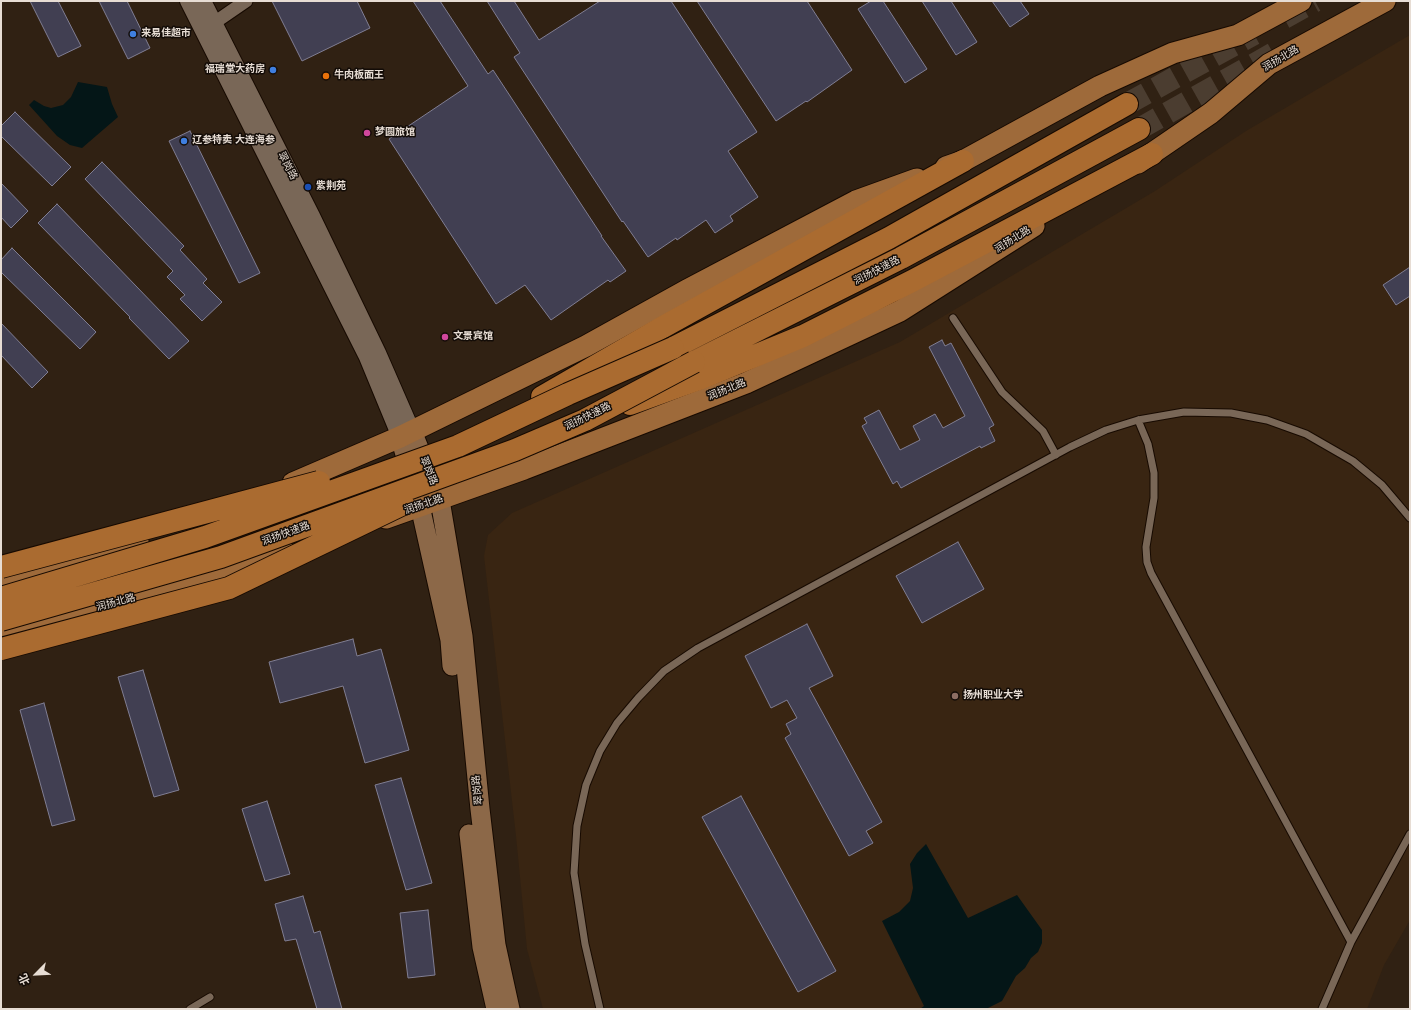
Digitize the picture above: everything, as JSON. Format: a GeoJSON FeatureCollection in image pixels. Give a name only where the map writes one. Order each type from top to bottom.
{"type":"FeatureCollection","features":[{"type":"Feature","properties":{"kind":"highway"},"geometry":{"type":"LineString","coordinates":[[1,598],[205,537],[458,446],[568,394],[673,348],[889,238],[1127,104]]}},
{"type":"Feature","properties":{"kind":"highway","name":"润扬快速路"},"geometry":{"type":"LineString","coordinates":[[1,620],[221,557],[515,450],[585,420],[696,370],[1139,129]]}},
{"type":"Feature","properties":{"kind":"highway"},"geometry":{"type":"LineString","coordinates":[[696,370],[804,336],[914,280],[1152,154]]}},
{"type":"Feature","properties":{"kind":"highway"},"geometry":{"type":"LineString","coordinates":[[1,567],[458,446],[663,327],[963,161]]}},
{"type":"Feature","properties":{"kind":"highway"},"geometry":{"type":"LineString","coordinates":[[1,649],[229,588],[515,450]]}},
{"type":"Feature","properties":{"kind":"main road"},"geometry":{"type":"LineString","coordinates":[[1,583],[204,520],[406,434],[586,346],[688,290],[856,202],[963,161],[1100,86],[1173,53],[1238,35],[1301,1]]}},
{"type":"Feature","properties":{"kind":"main road","name":"润扬北路"},"geometry":{"type":"LineString","coordinates":[[1,634],[222,574],[430,503],[524,469],[746,383],[900,311],[1152,154],[1211,113],[1269,64],[1385,1]]}},
{"type":"Feature","properties":{"kind":"main road","name":"翠岗路"},"geometry":{"type":"LineString","coordinates":[[406,434],[430,503],[463,636],[480,809],[496,945],[510,1009]]}},
{"type":"Feature","properties":{"kind":"main road","name":"翠岗路"},"geometry":{"type":"LineString","coordinates":[[430,503],[450,640],[466,808],[482,947],[496,1009]]}},
{"type":"Feature","properties":{"kind":"street","name":"翠岗路"},"geometry":{"type":"LineString","coordinates":[[188,1],[406,434]]}},
{"type":"Feature","properties":{"kind":"street","name":"翠岗路"},"geometry":{"type":"LineString","coordinates":[[203,1],[322,237],[378,353],[406,434]]}},
{"type":"Feature","properties":{"kind":"street"},"geometry":{"type":"LineString","coordinates":[[214,23],[246,1]]}},
{"type":"Feature","properties":{"kind":"lane"},"geometry":{"type":"LineString","coordinates":[[954,318],[1002,392],[1043,431],[1056,455]]}},
{"type":"Feature","properties":{"kind":"lane"},"geometry":{"type":"LineString","coordinates":[[600,1009],[585,944],[574,873],[577,826],[586,785],[600,751],[617,723],[664,671],[698,648],[1056,455],[1106,430],[1138,420],[1184,412],[1231,413],[1267,420],[1306,434],[1353,461],[1382,485],[1410,518]]}},
{"type":"Feature","properties":{"kind":"lane"},"geometry":{"type":"LineString","coordinates":[[1138,420],[1148,444],[1154,473],[1154,498],[1146,547],[1147,562],[1151,574],[1351,942]]}},
{"type":"Feature","properties":{"kind":"lane"},"geometry":{"type":"LineString","coordinates":[[1322,1009],[1351,942],[1410,834]]}},
{"type":"Feature","properties":{"kind":"lane"},"geometry":{"type":"LineString","coordinates":[[190,1009],[210,997]]}},
{"type":"Feature","properties":{"kind":"shaded area","name":"扬州职业大学"},"geometry":{"type":"Polygon","coordinates":[[[1410,35],[1410,920],[1384,965],[1367,1009],[543,1009],[527,949],[516,836],[484,556],[488,535],[512,513],[900,342],[1155,191],[1246,131],[1410,35]]]}},
{"type":"Feature","properties":{"kind":"shaded area"},"geometry":{"type":"Polygon","coordinates":[[[78,82],[107,87],[118,117],[82,148],[70,145],[57,136],[29,105],[34,100],[51,108],[63,105],[71,97],[78,82]]]}},
{"type":"Feature","properties":{"kind":"shaded area"},"geometry":{"type":"Polygon","coordinates":[[[926,844],[968,918],[1017,895],[1042,930],[1042,943],[1038,952],[1031,958],[1025,968],[1016,976],[1002,1001],[986,1009],[920,1009],[924,1006],[882,921],[899,912],[910,901],[913,888],[910,864],[917,853],[926,844]]]}},
{"type":"Feature","properties":{"kind":"building"},"geometry":{"type":"Polygon","coordinates":[[[30,1],[58,1],[81,46],[58,57],[30,1]]]}},
{"type":"Feature","properties":{"kind":"building"},"geometry":{"type":"Polygon","coordinates":[[[99,1],[127,1],[150,48],[128,59],[99,1]]]}},
{"type":"Feature","properties":{"kind":"building"},"geometry":{"type":"Polygon","coordinates":[[[272,1],[357,1],[370,28],[302,61],[272,1]]]}},
{"type":"Feature","properties":{"kind":"building"},"geometry":{"type":"Polygon","coordinates":[[[413,1],[440,1],[488,74],[493,70],[601,236],[626,271],[610,282],[608,280],[551,320],[525,285],[496,304],[389,139],[468,86],[413,1]]]}},
{"type":"Feature","properties":{"kind":"building"},"geometry":{"type":"Polygon","coordinates":[[[487,1],[514,1],[539,40],[600,1],[671,1],[757,132],[728,151],[758,197],[730,216],[733,221],[715,233],[706,220],[677,240],[676,238],[648,257],[623,221],[622,222],[514,57],[520,53],[487,1]]]}},
{"type":"Feature","properties":{"kind":"building"},"geometry":{"type":"Polygon","coordinates":[[[697,1],[807,1],[852,70],[807,102],[806,101],[776,121],[697,1]]]}},
{"type":"Feature","properties":{"kind":"building"},"geometry":{"type":"Polygon","coordinates":[[[871,1],[883,1],[927,69],[905,83],[858,9],[871,1]]]}},
{"type":"Feature","properties":{"kind":"building"},"geometry":{"type":"Polygon","coordinates":[[[922,1],[951,1],[977,42],[956,55],[922,1]]]}},
{"type":"Feature","properties":{"kind":"building"},"geometry":{"type":"Polygon","coordinates":[[[992,1],[1020,1],[1029,14],[1010,27],[992,1]]]}},
{"type":"Feature","properties":{"kind":"building"},"geometry":{"type":"Polygon","coordinates":[[[15,112],[71,167],[52,186],[1,136],[1,126],[15,112]]]}},
{"type":"Feature","properties":{"kind":"building"},"geometry":{"type":"Polygon","coordinates":[[[190,131],[260,273],[239,283],[169,141],[190,131]]]}},
{"type":"Feature","properties":{"kind":"building"},"geometry":{"type":"Polygon","coordinates":[[[102,162],[184,246],[180,250],[207,279],[203,283],[222,302],[202,321],[180,299],[185,295],[167,277],[173,271],[85,179],[102,162]]]}},
{"type":"Feature","properties":{"kind":"building"},"geometry":{"type":"Polygon","coordinates":[[[1,183],[28,211],[11,228],[1,217],[1,183]]]}},
{"type":"Feature","properties":{"kind":"building"},"geometry":{"type":"Polygon","coordinates":[[[57,204],[189,341],[169,359],[38,223],[57,204]]]}},
{"type":"Feature","properties":{"kind":"building"},"geometry":{"type":"Polygon","coordinates":[[[12,248],[96,332],[80,349],[1,272],[1,260],[12,248]]]}},
{"type":"Feature","properties":{"kind":"building"},"geometry":{"type":"Polygon","coordinates":[[[1410,267],[1410,296],[1396,305],[1383,285],[1410,267]]]}},
{"type":"Feature","properties":{"kind":"building"},"geometry":{"type":"Polygon","coordinates":[[[1,323],[48,372],[32,388],[1,355],[1,323]]]}},
{"type":"Feature","properties":{"kind":"building"},"geometry":{"type":"Polygon","coordinates":[[[942,340],[945,346],[951,343],[994,425],[989,428],[995,441],[981,448],[980,446],[901,488],[897,481],[893,484],[862,426],[867,423],[864,418],[879,410],[900,450],[920,440],[913,426],[935,414],[943,428],[965,416],[929,347],[942,340]]]}},
{"type":"Feature","properties":{"kind":"building"},"geometry":{"type":"Polygon","coordinates":[[[958,542],[984,589],[922,623],[896,576],[958,542]]]}},
{"type":"Feature","properties":{"kind":"building"},"geometry":{"type":"Polygon","coordinates":[[[807,624],[833,676],[809,688],[882,822],[866,831],[873,843],[849,856],[785,738],[791,734],[786,724],[797,718],[787,700],[771,708],[745,656],[807,624]]]}},
{"type":"Feature","properties":{"kind":"building"},"geometry":{"type":"Polygon","coordinates":[[[353,639],[357,656],[381,649],[409,750],[365,763],[343,686],[280,703],[269,662],[353,639]]]}},
{"type":"Feature","properties":{"kind":"building"},"geometry":{"type":"Polygon","coordinates":[[[143,670],[179,790],[154,797],[118,677],[143,670]]]}},
{"type":"Feature","properties":{"kind":"building"},"geometry":{"type":"Polygon","coordinates":[[[44,703],[75,820],[52,826],[20,710],[44,703]]]}},
{"type":"Feature","properties":{"kind":"building"},"geometry":{"type":"Polygon","coordinates":[[[401,778],[432,883],[406,890],[375,785],[401,778]]]}},
{"type":"Feature","properties":{"kind":"building"},"geometry":{"type":"Polygon","coordinates":[[[741,796],[836,971],[798,992],[702,817],[741,796]]]}},
{"type":"Feature","properties":{"kind":"building"},"geometry":{"type":"Polygon","coordinates":[[[267,801],[290,874],[265,881],[242,809],[267,801]]]}},
{"type":"Feature","properties":{"kind":"building"},"geometry":{"type":"Polygon","coordinates":[[[303,896],[314,933],[320,931],[342,1009],[317,1009],[296,939],[285,941],[275,904],[303,896]]]}},
{"type":"Feature","properties":{"kind":"building"},"geometry":{"type":"Polygon","coordinates":[[[428,910],[435,975],[408,978],[400,913],[428,910]]]}},
{"type":"Feature","properties":{"kind":"tunnel"},"geometry":{"type":"LineString","coordinates":[[1284,18],[1315,1]]}},
{"type":"Feature","properties":{"kind":"tunnel"},"geometry":{"type":"LineString","coordinates":[[1127,104],[1254,34]]}},
{"type":"Feature","properties":{"kind":"tunnel"},"geometry":{"type":"LineString","coordinates":[[1139,129],[1274,53]]}},
{"type":"Feature","properties":{"kind":"place","name":"来易佳超市"},"geometry":{"type":"Point","coordinates":[133,34]}},
{"type":"Feature","properties":{"kind":"place","name":"福瑞堂大药房"},"geometry":{"type":"Point","coordinates":[273,70]}},
{"type":"Feature","properties":{"kind":"place","name":"牛肉板面王"},"geometry":{"type":"Point","coordinates":[326,76]}},
{"type":"Feature","properties":{"kind":"place","name":"梦圆旅馆"},"geometry":{"type":"Point","coordinates":[367,133]}},
{"type":"Feature","properties":{"kind":"place","name":"辽参特卖 大连海参"},"geometry":{"type":"Point","coordinates":[184,141]}},
{"type":"Feature","properties":{"kind":"place","name":"紫荆苑"},"geometry":{"type":"Point","coordinates":[308,187]}},
{"type":"Feature","properties":{"kind":"place","name":"文景宾馆"},"geometry":{"type":"Point","coordinates":[445,337]}},
{"type":"Feature","properties":{"kind":"place","name":"扬州职业大学"},"geometry":{"type":"Point","coordinates":[955,696]}}]}
